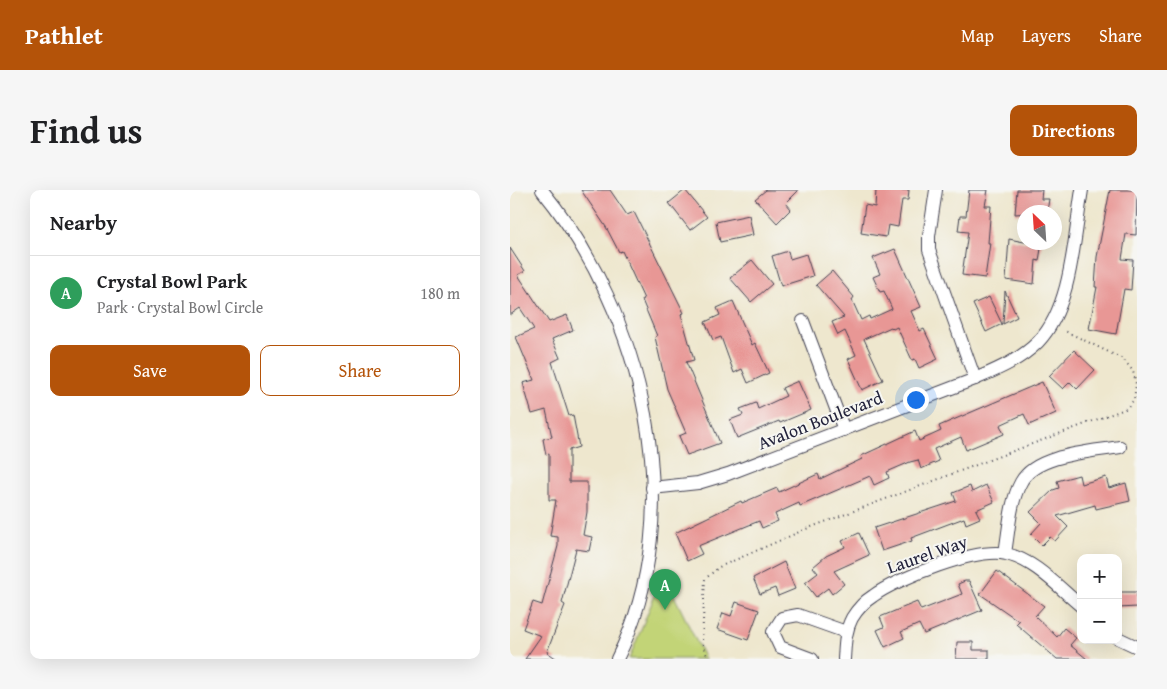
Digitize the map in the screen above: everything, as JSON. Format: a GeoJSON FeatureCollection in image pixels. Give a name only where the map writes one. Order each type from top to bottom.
{"type":"FeatureCollection","features":[{"type":"Feature","properties":{"kind":"street"},"geometry":{"type":"LineString","coordinates":[[542,190],[559,211],[587,254],[611,301],[635,370],[646,422],[652,488],[650,546],[640,601],[617,659]]}},
{"type":"Feature","properties":{"kind":"street"},"geometry":{"type":"LineString","coordinates":[[936,190],[928,236],[929,250],[975,379]]}},
{"type":"Feature","properties":{"kind":"street","name":"Avalon Boulevard"},"geometry":{"type":"LineString","coordinates":[[652,488],[698,483],[728,474],[1007,365],[1038,341],[1051,324],[1064,293],[1082,190]]}},
{"type":"Feature","properties":{"kind":"street"},"geometry":{"type":"LineString","coordinates":[[804,321],[844,430]]}},
{"type":"Feature","properties":{"kind":"street"},"geometry":{"type":"LineString","coordinates":[[1005,553],[1014,501],[1021,481],[1034,467],[1052,459],[1120,447]]}},
{"type":"Feature","properties":{"kind":"street","name":"Laurel Way"},"geometry":{"type":"LineString","coordinates":[[844,659],[846,632],[861,607],[872,596],[889,586],[965,557],[985,553],[1005,553],[1020,558],[1038,570],[1077,603]]}},
{"type":"Feature","properties":{"kind":"street"},"geometry":{"type":"LineString","coordinates":[[812,659],[780,647],[773,632],[782,618],[798,616],[846,632]]}},
{"type":"Feature","properties":{"kind":"street"},"geometry":{"type":"LineString","coordinates":[[1122,640],[1137,647]]}},
{"type":"Feature","properties":{"kind":"path"},"geometry":{"type":"LineString","coordinates":[[708,659],[702,642],[705,579],[719,567],[806,529],[1125,409],[1134,400],[1136,384],[1132,371],[1123,359],[1051,324]]}},
{"type":"Feature","properties":{"kind":"green space"},"geometry":{"type":"Polygon","coordinates":[[[669,585],[705,659],[629,659],[657,590],[669,585]]]}},
{"type":"Feature","properties":{"kind":"building"},"geometry":{"type":"Polygon","coordinates":[[[581,190],[610,190],[627,215],[634,212],[684,313],[681,314],[694,360],[686,362],[720,443],[687,455],[679,436],[686,433],[667,389],[655,337],[657,336],[642,300],[644,299],[622,251],[619,252],[606,227],[581,190]]]}},
{"type":"Feature","properties":{"kind":"building"},"geometry":{"type":"Polygon","coordinates":[[[685,190],[707,217],[690,230],[669,203],[685,190]]]}},
{"type":"Feature","properties":{"kind":"building"},"geometry":{"type":"Polygon","coordinates":[[[766,190],[799,190],[786,203],[791,209],[777,223],[755,199],[766,190]]]}},
{"type":"Feature","properties":{"kind":"building"},"geometry":{"type":"Polygon","coordinates":[[[876,190],[909,190],[908,200],[902,200],[898,227],[888,225],[886,237],[861,233],[865,205],[875,207],[876,190]]]}},
{"type":"Feature","properties":{"kind":"building"},"geometry":{"type":"Polygon","coordinates":[[[969,190],[988,190],[985,206],[991,206],[988,243],[990,243],[985,278],[962,275],[968,232],[958,231],[960,216],[966,216],[969,190]]]}},
{"type":"Feature","properties":{"kind":"building"},"geometry":{"type":"Polygon","coordinates":[[[1017,190],[1042,190],[1041,199],[1049,199],[1048,205],[1017,205],[1017,214],[1015,214],[1017,190]]]}},
{"type":"Feature","properties":{"kind":"building"},"geometry":{"type":"Polygon","coordinates":[[[1110,190],[1137,190],[1136,235],[1126,234],[1122,259],[1133,260],[1131,290],[1124,289],[1116,334],[1089,329],[1097,287],[1095,287],[1097,257],[1110,190]]]}},
{"type":"Feature","properties":{"kind":"building"},"geometry":{"type":"Polygon","coordinates":[[[749,215],[753,235],[720,242],[716,222],[749,215]]]}},
{"type":"Feature","properties":{"kind":"building"},"geometry":{"type":"Polygon","coordinates":[[[1009,239],[1017,241],[1017,250],[1041,250],[1039,261],[1036,260],[1034,284],[1006,280],[1009,239]]]}},
{"type":"Feature","properties":{"kind":"building"},"geometry":{"type":"Polygon","coordinates":[[[510,248],[525,271],[518,275],[549,322],[567,315],[573,330],[552,339],[560,358],[552,362],[569,416],[573,415],[579,447],[569,450],[569,482],[587,482],[587,512],[583,535],[592,537],[589,551],[576,549],[562,603],[565,605],[547,652],[557,659],[525,659],[541,636],[523,629],[533,602],[542,605],[558,546],[558,537],[550,536],[556,500],[549,500],[549,454],[546,455],[543,439],[552,437],[546,410],[532,414],[523,383],[534,380],[516,337],[534,329],[520,308],[510,315],[510,248]]]}},
{"type":"Feature","properties":{"kind":"building"},"geometry":{"type":"Polygon","coordinates":[[[895,249],[921,307],[911,311],[920,331],[924,329],[938,359],[919,368],[915,359],[912,360],[897,327],[893,329],[891,327],[864,339],[883,380],[862,390],[848,359],[856,355],[845,331],[838,335],[832,322],[844,317],[816,285],[832,271],[854,297],[852,300],[861,320],[869,316],[870,319],[892,309],[884,291],[880,292],[873,277],[880,274],[873,258],[895,249]]]}},
{"type":"Feature","properties":{"kind":"building"},"geometry":{"type":"Polygon","coordinates":[[[788,251],[790,259],[806,254],[813,276],[781,286],[772,256],[788,251]]]}},
{"type":"Feature","properties":{"kind":"building"},"geometry":{"type":"Polygon","coordinates":[[[752,260],[772,284],[751,302],[730,278],[752,260]]]}},
{"type":"Feature","properties":{"kind":"building"},"geometry":{"type":"Polygon","coordinates":[[[1005,291],[1017,317],[1003,324],[1005,291]]]}},
{"type":"Feature","properties":{"kind":"building"},"geometry":{"type":"Polygon","coordinates":[[[989,297],[1002,324],[986,332],[973,304],[989,297]]]}},
{"type":"Feature","properties":{"kind":"building"},"geometry":{"type":"Polygon","coordinates":[[[733,301],[752,345],[755,343],[769,373],[748,383],[742,369],[734,373],[721,337],[713,340],[705,322],[720,315],[717,308],[733,301]]]}},
{"type":"Feature","properties":{"kind":"building"},"geometry":{"type":"Polygon","coordinates":[[[1074,350],[1095,370],[1077,389],[1070,382],[1063,389],[1049,376],[1074,350]]]}},
{"type":"Feature","properties":{"kind":"building"},"geometry":{"type":"Polygon","coordinates":[[[798,381],[811,410],[737,438],[730,420],[743,415],[740,409],[756,403],[758,409],[786,396],[782,388],[798,381]]]}},
{"type":"Feature","properties":{"kind":"building"},"geometry":{"type":"Polygon","coordinates":[[[1042,382],[1056,413],[1029,425],[1024,414],[1000,425],[1004,434],[966,450],[961,437],[934,449],[939,461],[921,469],[918,460],[910,462],[887,472],[889,478],[874,485],[870,476],[800,506],[799,503],[775,514],[778,521],[762,528],[759,521],[698,546],[702,554],[687,561],[675,533],[741,501],[742,503],[777,488],[779,492],[818,474],[820,479],[862,459],[861,456],[915,431],[919,441],[941,431],[939,426],[1042,382]]]}},
{"type":"Feature","properties":{"kind":"building"},"geometry":{"type":"Polygon","coordinates":[[[1079,475],[1081,484],[1106,477],[1109,488],[1126,483],[1130,501],[1096,509],[1095,505],[1057,516],[1068,527],[1055,541],[1050,537],[1042,545],[1031,534],[1041,523],[1030,512],[1053,490],[1059,488],[1057,481],[1079,475]]]}},
{"type":"Feature","properties":{"kind":"building"},"geometry":{"type":"Polygon","coordinates":[[[986,485],[994,502],[976,510],[980,518],[966,524],[964,518],[911,538],[912,541],[882,551],[874,528],[956,501],[953,493],[970,486],[972,492],[986,485]]]}},
{"type":"Feature","properties":{"kind":"building"},"geometry":{"type":"Polygon","coordinates":[[[859,533],[869,555],[834,571],[844,584],[832,594],[828,588],[816,597],[805,583],[818,573],[813,567],[826,556],[845,547],[842,541],[859,533]]]}},
{"type":"Feature","properties":{"kind":"building"},"geometry":{"type":"Polygon","coordinates":[[[784,562],[795,589],[778,596],[775,588],[760,594],[753,578],[784,562]]]}},
{"type":"Feature","properties":{"kind":"building"},"geometry":{"type":"Polygon","coordinates":[[[997,571],[1044,606],[1035,616],[1057,637],[1064,628],[1076,638],[1070,645],[1087,659],[1057,659],[1016,624],[1019,621],[980,594],[997,571]]]}},
{"type":"Feature","properties":{"kind":"building"},"geometry":{"type":"Polygon","coordinates":[[[969,581],[982,610],[924,634],[919,624],[901,632],[904,638],[885,647],[877,630],[884,627],[880,617],[917,602],[921,610],[962,594],[958,584],[969,581]]]}},
{"type":"Feature","properties":{"kind":"building"},"geometry":{"type":"Polygon","coordinates":[[[1122,592],[1137,592],[1137,607],[1122,608],[1122,592]]]}},
{"type":"Feature","properties":{"kind":"building"},"geometry":{"type":"Polygon","coordinates":[[[736,602],[759,610],[748,640],[717,629],[723,613],[731,616],[736,602]]]}},
{"type":"Feature","properties":{"kind":"building"},"geometry":{"type":"Polygon","coordinates":[[[957,642],[973,642],[973,650],[989,650],[989,659],[956,659],[957,642]]]}},
{"type":"Feature","properties":{"kind":"place","name":"Crystal Bowl Park"},"geometry":{"type":"Point","coordinates":[665,610]}}]}
